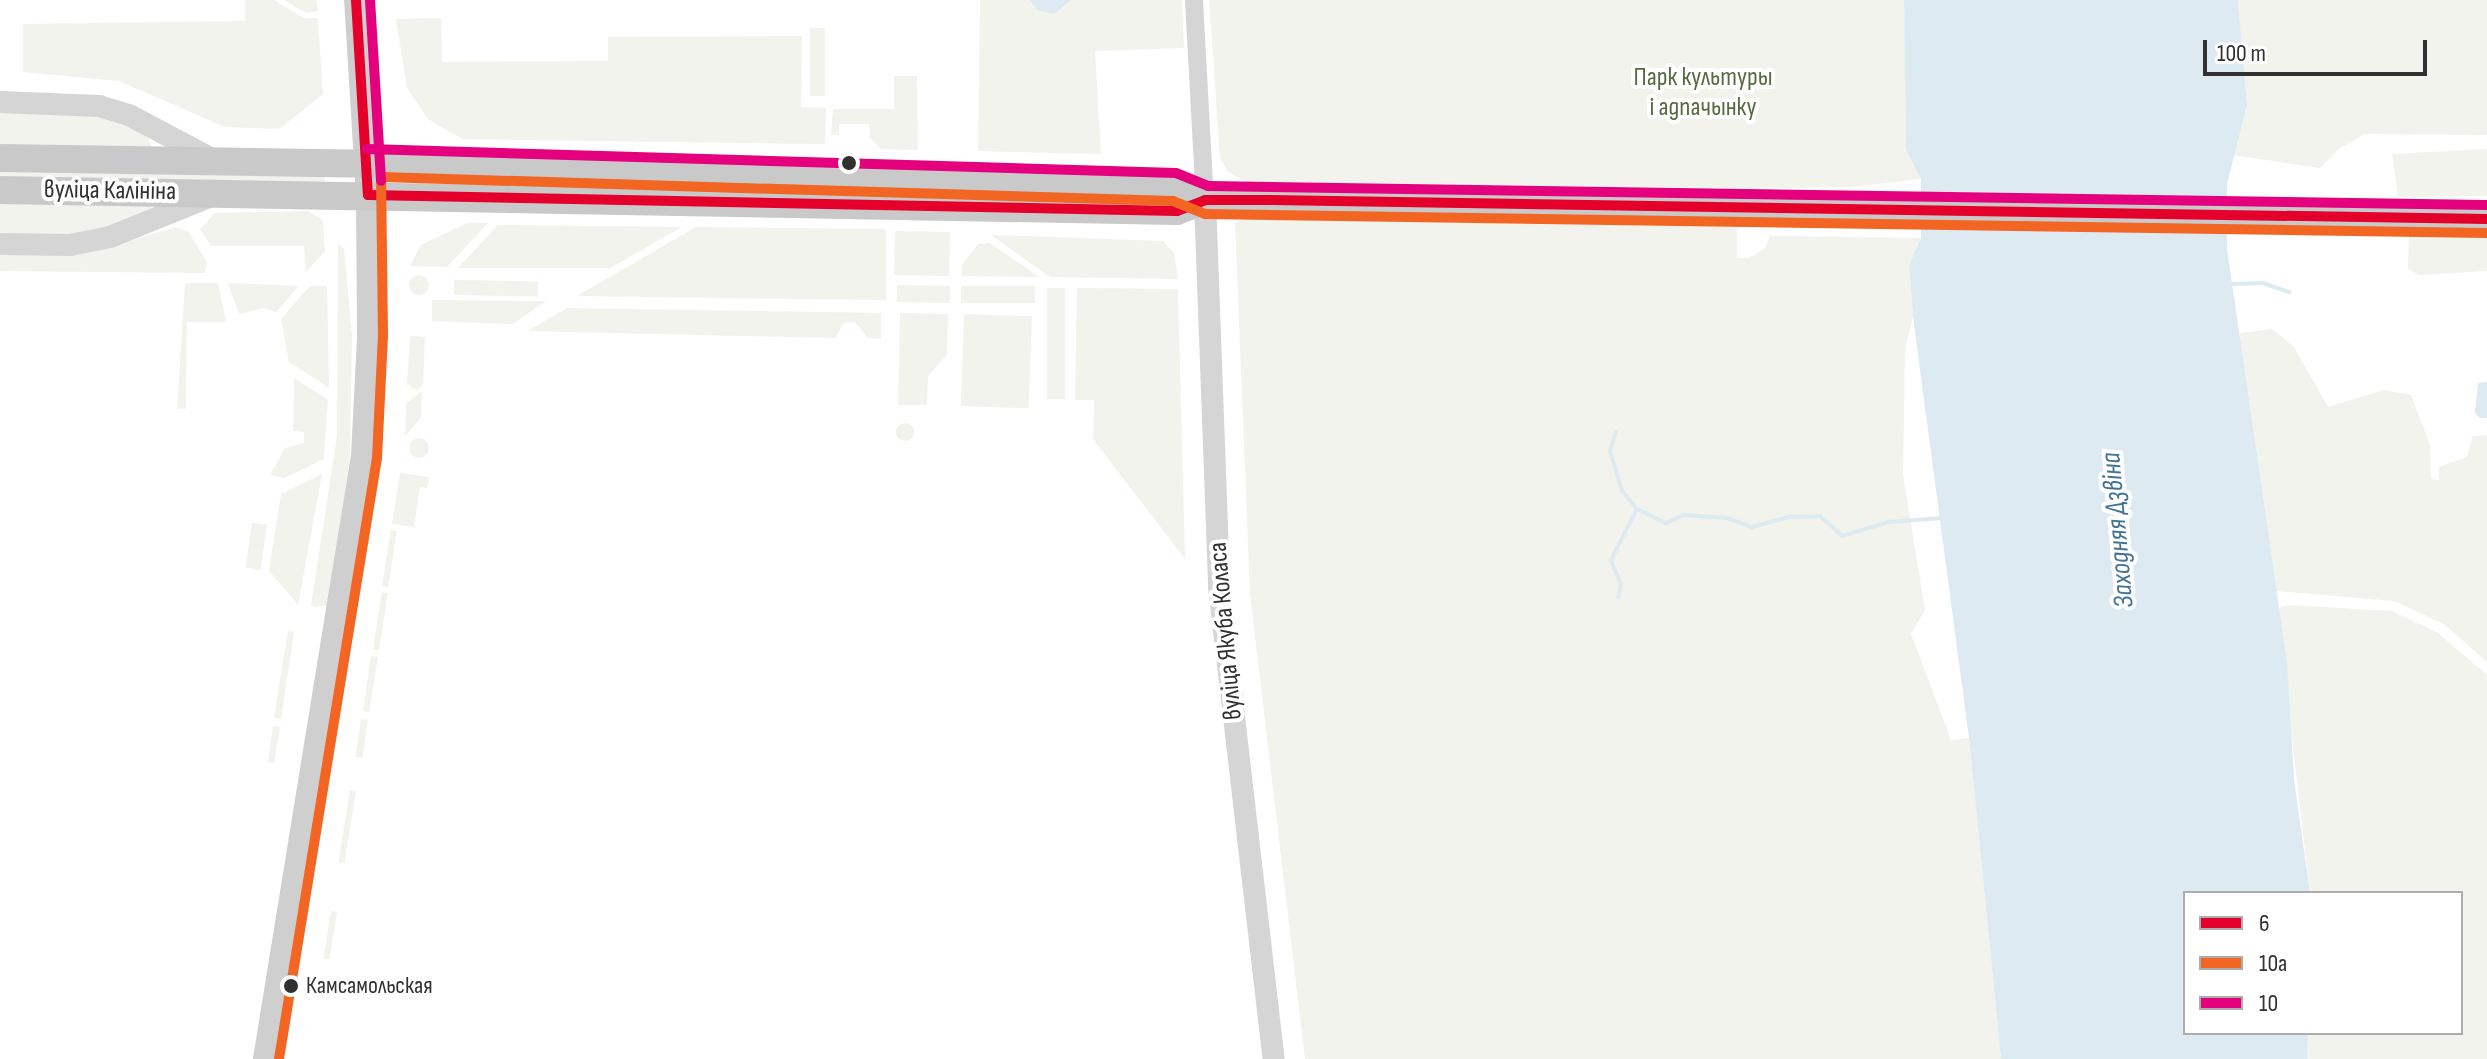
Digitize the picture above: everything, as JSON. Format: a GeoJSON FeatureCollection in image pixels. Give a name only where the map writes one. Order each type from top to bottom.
{"type":"FeatureCollection","features":[{"type":"Feature","properties":{"kind":"main road"},"geometry":{"type":"LineString","coordinates":[[265,1059],[363,456],[369,336],[368,195],[356,0]]}},
{"type":"Feature","properties":{"kind":"main road","name":"вуліца Калініна"},"geometry":{"type":"LineString","coordinates":[[0,158],[367,163],[1176,187],[1205,200]]}},
{"type":"Feature","properties":{"kind":"main road","name":"вуліца Калініна"},"geometry":{"type":"LineString","coordinates":[[0,190],[1177,211],[1205,200],[2487,219]]}},
{"type":"Feature","properties":{"kind":"street"},"geometry":{"type":"LineString","coordinates":[[1194,0],[1205,200]]}},
{"type":"Feature","properties":{"kind":"street","name":"вуліца Калініна"},"geometry":{"type":"LineString","coordinates":[[0,102],[99,106],[148,125],[219,162]]}},
{"type":"Feature","properties":{"kind":"street","name":"вуліца Калініна"},"geometry":{"type":"LineString","coordinates":[[141,161],[157,148],[148,125]]}},
{"type":"Feature","properties":{"kind":"street","name":"вуліца Калініна"},"geometry":{"type":"LineString","coordinates":[[0,244],[70,245],[110,237],[219,192]]}},
{"type":"Feature","properties":{"kind":"street","name":"вуліца Якуба Коласа"},"geometry":{"type":"LineString","coordinates":[[1205,200],[1219,587],[1274,1059]]}},
{"type":"Feature","properties":{"kind":"green space"},"geometry":{"type":"Polygon","coordinates":[[[245,0],[274,0],[304,18],[318,18],[323,94],[279,129],[225,127],[119,81],[23,72],[23,24],[245,21],[245,0]]]}},
{"type":"Feature","properties":{"kind":"green space"},"geometry":{"type":"Polygon","coordinates":[[[284,0],[316,0],[318,11],[306,13],[284,0]]]}},
{"type":"Feature","properties":{"kind":"green space"},"geometry":{"type":"Polygon","coordinates":[[[980,0],[1182,0],[1184,48],[1095,51],[1101,154],[978,151],[980,0]]]}},
{"type":"Feature","properties":{"kind":"green space","name":"Парк культуры і адпачынку"},"geometry":{"type":"Polygon","coordinates":[[[1209,0],[1904,0],[1906,150],[1921,179],[1850,187],[1736,188],[1246,182],[1227,171],[1220,157],[1209,0]]]}},
{"type":"Feature","properties":{"kind":"green space"},"geometry":{"type":"Polygon","coordinates":[[[2238,0],[2487,0],[2487,135],[2365,134],[2340,148],[2320,168],[2233,155],[2247,105],[2238,0]]]}},
{"type":"Feature","properties":{"kind":"green space"},"geometry":{"type":"Polygon","coordinates":[[[441,18],[442,62],[608,61],[608,37],[802,36],[801,107],[826,108],[825,144],[462,139],[428,119],[407,88],[396,19],[441,18]]]}},
{"type":"Feature","properties":{"kind":"green space"},"geometry":{"type":"Polygon","coordinates":[[[810,28],[825,28],[825,96],[810,96],[810,28]]]}},
{"type":"Feature","properties":{"kind":"green space"},"geometry":{"type":"Polygon","coordinates":[[[894,76],[917,76],[918,150],[881,149],[870,138],[869,124],[839,124],[839,135],[831,135],[833,109],[894,109],[894,76]]]}},
{"type":"Feature","properties":{"kind":"green space"},"geometry":{"type":"Polygon","coordinates":[[[0,110],[98,113],[148,136],[151,147],[0,148],[0,110]]]}},
{"type":"Feature","properties":{"kind":"green space"},"geometry":{"type":"Polygon","coordinates":[[[2487,149],[2487,196],[2398,197],[2392,154],[2487,149]]]}},
{"type":"Feature","properties":{"kind":"green space"},"geometry":{"type":"Polygon","coordinates":[[[0,168],[325,174],[325,184],[0,178],[0,168]]]}},
{"type":"Feature","properties":{"kind":"green space"},"geometry":{"type":"Polygon","coordinates":[[[417,176],[887,182],[887,192],[417,184],[417,176]]]}},
{"type":"Feature","properties":{"kind":"green space"},"geometry":{"type":"Polygon","coordinates":[[[0,196],[153,203],[154,209],[150,215],[70,237],[0,235],[0,196]]]}},
{"type":"Feature","properties":{"kind":"green space"},"geometry":{"type":"Polygon","coordinates":[[[307,211],[323,220],[325,251],[306,272],[304,246],[211,246],[200,229],[215,213],[307,211]]]}},
{"type":"Feature","properties":{"kind":"green space"},"geometry":{"type":"Polygon","coordinates":[[[1242,219],[1737,227],[1737,258],[1749,258],[1765,248],[1770,236],[1921,238],[1909,265],[1913,317],[1905,349],[1903,475],[1925,610],[1911,634],[1951,740],[1969,738],[2001,1059],[1305,1059],[1250,594],[1235,223],[1242,219]]]}},
{"type":"Feature","properties":{"kind":"green space"},"geometry":{"type":"Polygon","coordinates":[[[467,223],[488,223],[447,267],[410,266],[421,245],[467,223]]]}},
{"type":"Feature","properties":{"kind":"green space"},"geometry":{"type":"Polygon","coordinates":[[[498,225],[682,227],[610,268],[458,268],[498,225]]]}},
{"type":"Feature","properties":{"kind":"green space"},"geometry":{"type":"Polygon","coordinates":[[[175,227],[189,232],[207,263],[204,273],[0,271],[0,254],[113,246],[175,227]]]}},
{"type":"Feature","properties":{"kind":"green space"},"geometry":{"type":"Polygon","coordinates":[[[696,227],[886,229],[886,300],[577,296],[696,227]]]}},
{"type":"Feature","properties":{"kind":"green space"},"geometry":{"type":"Polygon","coordinates":[[[895,231],[950,232],[949,276],[894,275],[895,231]]]}},
{"type":"Feature","properties":{"kind":"green space"},"geometry":{"type":"Polygon","coordinates":[[[991,235],[1163,241],[1174,253],[1178,279],[1050,277],[991,235]]]}},
{"type":"Feature","properties":{"kind":"green space"},"geometry":{"type":"Polygon","coordinates":[[[2409,236],[2487,237],[2487,271],[2419,275],[2408,269],[2409,236]]]}},
{"type":"Feature","properties":{"kind":"green space"},"geometry":{"type":"Polygon","coordinates":[[[990,243],[1039,277],[962,276],[962,265],[978,244],[990,243]]]}},
{"type":"Feature","properties":{"kind":"green space"},"geometry":{"type":"Polygon","coordinates":[[[338,244],[344,249],[352,336],[350,457],[328,605],[315,607],[311,606],[337,436],[338,244]]]}},
{"type":"Feature","properties":{"kind":"green space"},"geometry":{"type":"Polygon","coordinates":[[[419,275],[426,278],[429,285],[426,292],[419,295],[412,292],[409,285],[412,278],[419,275]]]}},
{"type":"Feature","properties":{"kind":"green space"},"geometry":{"type":"Polygon","coordinates":[[[454,280],[538,281],[538,296],[454,295],[454,280]]]}},
{"type":"Feature","properties":{"kind":"green space"},"geometry":{"type":"Polygon","coordinates":[[[185,283],[218,283],[226,322],[187,322],[186,409],[177,409],[185,283]]]}},
{"type":"Feature","properties":{"kind":"green space"},"geometry":{"type":"Polygon","coordinates":[[[228,283],[299,286],[276,312],[264,308],[239,314],[228,283]]]}},
{"type":"Feature","properties":{"kind":"green space"},"geometry":{"type":"Polygon","coordinates":[[[897,285],[950,286],[950,303],[897,302],[897,285]]]}},
{"type":"Feature","properties":{"kind":"green space"},"geometry":{"type":"Polygon","coordinates":[[[310,286],[327,286],[329,388],[289,362],[281,319],[310,286]]]}},
{"type":"Feature","properties":{"kind":"green space"},"geometry":{"type":"Polygon","coordinates":[[[961,286],[1035,286],[1035,303],[961,303],[961,286]]]}},
{"type":"Feature","properties":{"kind":"green space"},"geometry":{"type":"Polygon","coordinates":[[[1047,288],[1065,288],[1065,399],[1047,399],[1047,288]]]}},
{"type":"Feature","properties":{"kind":"green space"},"geometry":{"type":"Polygon","coordinates":[[[1077,288],[1178,289],[1185,559],[1093,439],[1094,400],[1075,400],[1077,288]]]}},
{"type":"Feature","properties":{"kind":"green space"},"geometry":{"type":"Polygon","coordinates":[[[432,300],[546,301],[513,324],[432,321],[432,300]]]}},
{"type":"Feature","properties":{"kind":"green space"},"geometry":{"type":"Polygon","coordinates":[[[567,308],[881,313],[881,339],[868,338],[855,322],[844,323],[835,338],[527,331],[567,308]]]}},
{"type":"Feature","properties":{"kind":"green space"},"geometry":{"type":"Polygon","coordinates":[[[900,313],[948,314],[947,355],[928,376],[927,405],[898,405],[900,313]]]}},
{"type":"Feature","properties":{"kind":"green space"},"geometry":{"type":"Polygon","coordinates":[[[964,314],[1032,316],[1029,408],[961,406],[964,314]]]}},
{"type":"Feature","properties":{"kind":"green space"},"geometry":{"type":"Polygon","coordinates":[[[2272,329],[2294,347],[2328,407],[2384,390],[2411,395],[2430,445],[2431,479],[2439,480],[2439,467],[2467,457],[2473,436],[2487,435],[2487,662],[2444,624],[2394,601],[2276,591],[2236,334],[2272,329]]]}},
{"type":"Feature","properties":{"kind":"green space"},"geometry":{"type":"Polygon","coordinates":[[[410,336],[425,337],[423,385],[417,390],[407,385],[410,336]]]}},
{"type":"Feature","properties":{"kind":"green space"},"geometry":{"type":"Polygon","coordinates":[[[294,378],[328,400],[324,459],[284,478],[270,475],[285,448],[304,443],[304,432],[293,431],[294,378]]]}},
{"type":"Feature","properties":{"kind":"green space"},"geometry":{"type":"Polygon","coordinates":[[[422,391],[421,418],[405,436],[406,404],[422,391]]]}},
{"type":"Feature","properties":{"kind":"green space"},"geometry":{"type":"Polygon","coordinates":[[[905,423],[914,432],[905,441],[896,432],[905,423]]]}},
{"type":"Feature","properties":{"kind":"green space"},"geometry":{"type":"Polygon","coordinates":[[[415,438],[423,438],[429,448],[423,458],[415,458],[409,452],[409,444],[415,438]]]}},
{"type":"Feature","properties":{"kind":"green space"},"geometry":{"type":"Polygon","coordinates":[[[400,473],[429,477],[427,488],[420,487],[414,527],[392,524],[400,473]]]}},
{"type":"Feature","properties":{"kind":"green space"},"geometry":{"type":"Polygon","coordinates":[[[322,474],[298,605],[269,571],[281,494],[322,474]]]}},
{"type":"Feature","properties":{"kind":"green space"},"geometry":{"type":"Polygon","coordinates":[[[252,523],[267,525],[261,570],[246,568],[252,523]]]}},
{"type":"Feature","properties":{"kind":"green space"},"geometry":{"type":"Polygon","coordinates":[[[391,530],[397,531],[388,587],[382,586],[391,530]]]}},
{"type":"Feature","properties":{"kind":"green space"},"geometry":{"type":"Polygon","coordinates":[[[382,592],[388,593],[379,650],[373,649],[382,592]]]}},
{"type":"Feature","properties":{"kind":"green space"},"geometry":{"type":"Polygon","coordinates":[[[2287,605],[2392,611],[2438,633],[2487,675],[2487,1059],[2307,1059],[2308,1035],[2463,1035],[2463,891],[2310,891],[2277,609],[2287,605]]]}},
{"type":"Feature","properties":{"kind":"green space"},"geometry":{"type":"Polygon","coordinates":[[[288,631],[294,632],[281,719],[274,717],[288,631]]]}},
{"type":"Feature","properties":{"kind":"green space"},"geometry":{"type":"Polygon","coordinates":[[[371,656],[378,657],[369,712],[363,711],[371,656]]]}},
{"type":"Feature","properties":{"kind":"green space"},"geometry":{"type":"Polygon","coordinates":[[[361,719],[368,720],[363,758],[356,757],[361,719]]]}},
{"type":"Feature","properties":{"kind":"green space"},"geometry":{"type":"Polygon","coordinates":[[[273,726],[280,727],[274,763],[268,762],[273,726]]]}},
{"type":"Feature","properties":{"kind":"green space"},"geometry":{"type":"Polygon","coordinates":[[[350,790],[356,791],[345,863],[339,862],[350,790]]]}},
{"type":"Feature","properties":{"kind":"green space"},"geometry":{"type":"Polygon","coordinates":[[[331,911],[337,912],[329,959],[323,958],[331,911]]]}},
{"type":"Feature","properties":{"kind":"water"},"geometry":{"type":"Polygon","coordinates":[[[1030,0],[1071,0],[1054,14],[1037,10],[1030,0]]]}},
{"type":"Feature","properties":{"kind":"water","name":"Заходняя Дзвіна"},"geometry":{"type":"Polygon","coordinates":[[[1904,0],[2238,0],[2247,105],[2227,184],[2227,249],[2287,662],[2294,779],[2310,891],[2183,891],[2183,1035],[2308,1035],[2307,1059],[2001,1059],[1969,738],[1913,317],[1909,265],[1921,238],[1921,179],[1906,150],[1904,0]]]}},
{"type":"Feature","properties":{"kind":"water"},"geometry":{"type":"Polygon","coordinates":[[[2487,382],[2487,418],[2480,418],[2475,413],[2478,383],[2487,382]]]}},
{"type":"Feature","properties":{"kind":"pier"},"geometry":{"type":"Polygon","coordinates":[[[1917,193],[2231,198],[2230,231],[1916,226],[1917,193]]]}},
{"type":"Feature","properties":{"kind":"waterway"},"geometry":{"type":"LineString","coordinates":[[2232,284],[2263,283],[2289,292]]}},
{"type":"Feature","properties":{"kind":"waterway"},"geometry":{"type":"LineString","coordinates":[[1616,432],[1610,451],[1622,491],[1637,509],[1666,523],[1684,515],[1727,518],[1752,527],[1790,517],[1820,516],[1842,536],[1888,522],[1943,518]]}},
{"type":"Feature","properties":{"kind":"waterway"},"geometry":{"type":"LineString","coordinates":[[1618,597],[1621,585],[1611,560],[1637,509]]}},
{"type":"Feature","properties":{"kind":"transit line","name":"6"},"geometry":{"type":"LineString","coordinates":[[356,0],[368,195],[1177,211],[1205,200],[1265,200],[2487,219]]}},
{"type":"Feature","properties":{"kind":"transit line","name":"10"},"geometry":{"type":"LineString","coordinates":[[370,0],[381,181]]}},
{"type":"Feature","properties":{"kind":"transit line","name":"10"},"geometry":{"type":"LineString","coordinates":[[367,149],[1176,173],[1208,186],[2487,205]]}},
{"type":"Feature","properties":{"kind":"transit line","name":"10а"},"geometry":{"type":"LineString","coordinates":[[279,1059],[377,458],[383,336],[381,177],[1173,201],[1205,214],[2487,233]]}},
{"type":"Feature","properties":{"kind":"place","name":"Камсамольская"},"geometry":{"type":"Point","coordinates":[291,986]}}]}
